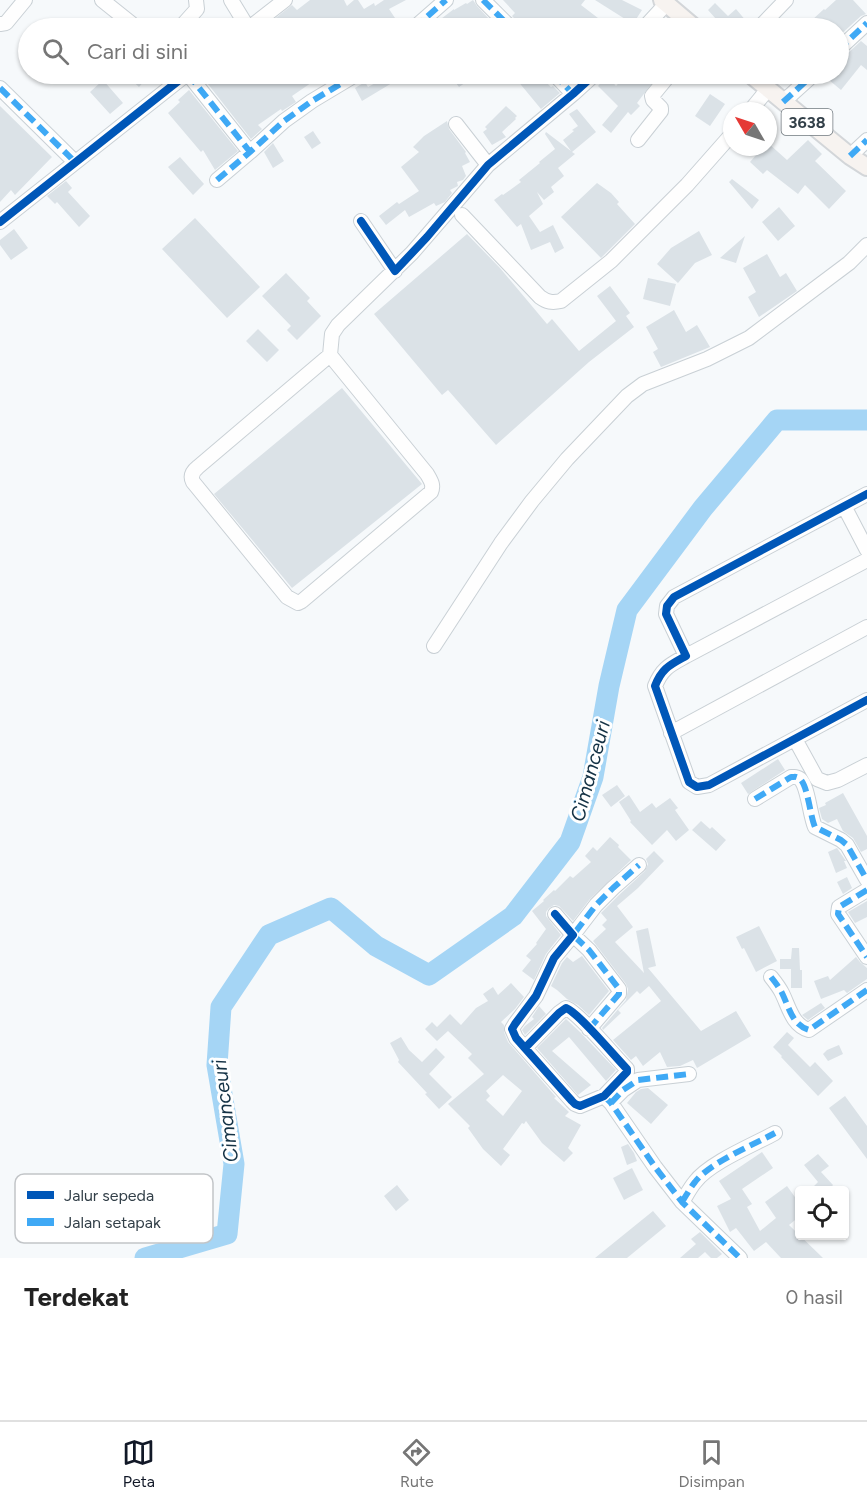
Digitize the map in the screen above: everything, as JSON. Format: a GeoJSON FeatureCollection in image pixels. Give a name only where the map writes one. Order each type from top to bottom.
{"type":"FeatureCollection","features":[{"type":"Feature","properties":{"kind":"main road"},"geometry":{"type":"LineString","coordinates":[[664,2],[683,18]]}},
{"type":"Feature","properties":{"kind":"main road","name":"3638"},"geometry":{"type":"LineString","coordinates":[[762,84],[850,156],[867,167]]}},
{"type":"Feature","properties":{"kind":"street"},"geometry":{"type":"LineString","coordinates":[[0,24],[6,23],[25,0]]}},
{"type":"Feature","properties":{"kind":"street"},"geometry":{"type":"LineString","coordinates":[[102,0],[124,18]]}},
{"type":"Feature","properties":{"kind":"street"},"geometry":{"type":"LineString","coordinates":[[189,18],[197,9],[196,0]]}},
{"type":"Feature","properties":{"kind":"street"},"geometry":{"type":"LineString","coordinates":[[231,0],[242,18]]}},
{"type":"Feature","properties":{"kind":"street"},"geometry":{"type":"LineString","coordinates":[[261,18],[285,0]]}},
{"type":"Feature","properties":{"kind":"street"},"geometry":{"type":"LineString","coordinates":[[426,18],[447,0]]}},
{"type":"Feature","properties":{"kind":"street"},"geometry":{"type":"LineString","coordinates":[[483,0],[501,18]]}},
{"type":"Feature","properties":{"kind":"street"},"geometry":{"type":"LineString","coordinates":[[769,18],[786,0]]}},
{"type":"Feature","properties":{"kind":"street"},"geometry":{"type":"LineString","coordinates":[[652,18],[664,2]]}},
{"type":"Feature","properties":{"kind":"street"},"geometry":{"type":"LineString","coordinates":[[849,40],[867,23]]}},
{"type":"Feature","properties":{"kind":"street"},"geometry":{"type":"LineString","coordinates":[[0,222],[174,84]]}},
{"type":"Feature","properties":{"kind":"street"},"geometry":{"type":"LineString","coordinates":[[195,84],[250,152]]}},
{"type":"Feature","properties":{"kind":"street"},"geometry":{"type":"LineString","coordinates":[[217,180],[290,116],[340,84]]}},
{"type":"Feature","properties":{"kind":"street"},"geometry":{"type":"LineString","coordinates":[[564,84],[573,93]]}},
{"type":"Feature","properties":{"kind":"street"},"geometry":{"type":"LineString","coordinates":[[330,355],[427,474],[433,488],[298,603],[287,597],[193,482],[194,471],[330,355],[332,334],[338,325],[396,271],[488,165],[583,84]]}},
{"type":"Feature","properties":{"kind":"street"},"geometry":{"type":"LineString","coordinates":[[638,140],[661,111],[652,96],[662,84]]}},
{"type":"Feature","properties":{"kind":"street"},"geometry":{"type":"LineString","coordinates":[[783,102],[803,84]]}},
{"type":"Feature","properties":{"kind":"street"},"geometry":{"type":"LineString","coordinates":[[0,88],[75,162]]}},
{"type":"Feature","properties":{"kind":"street"},"geometry":{"type":"LineString","coordinates":[[757,102],[768,89]]}},
{"type":"Feature","properties":{"kind":"street"},"geometry":{"type":"LineString","coordinates":[[456,124],[488,165]]}},
{"type":"Feature","properties":{"kind":"street"},"geometry":{"type":"LineString","coordinates":[[850,156],[867,140]]}},
{"type":"Feature","properties":{"kind":"street"},"geometry":{"type":"LineString","coordinates":[[462,215],[540,297],[547,302],[561,301],[611,261],[687,185],[723,144]]}},
{"type":"Feature","properties":{"kind":"street"},"geometry":{"type":"LineString","coordinates":[[361,221],[396,271]]}},
{"type":"Feature","properties":{"kind":"street"},"geometry":{"type":"LineString","coordinates":[[434,646],[501,543],[532,501],[567,459],[627,396],[643,384],[707,359],[749,338],[849,263],[867,245]]}},
{"type":"Feature","properties":{"kind":"street"},"geometry":{"type":"LineString","coordinates":[[686,656],[666,614],[667,606],[674,597],[867,494]]}},
{"type":"Feature","properties":{"kind":"street"},"geometry":{"type":"LineString","coordinates":[[844,506],[867,550]]}},
{"type":"Feature","properties":{"kind":"street"},"geometry":{"type":"LineString","coordinates":[[867,560],[686,656],[666,668],[659,676],[655,686],[689,782],[697,787],[709,785],[867,700]]}},
{"type":"Feature","properties":{"kind":"street"},"geometry":{"type":"LineString","coordinates":[[671,733],[867,627]]}},
{"type":"Feature","properties":{"kind":"street"},"geometry":{"type":"LineString","coordinates":[[795,738],[817,780],[827,783],[838,780],[867,765]]}},
{"type":"Feature","properties":{"kind":"street"},"geometry":{"type":"LineString","coordinates":[[755,799],[791,777],[799,778],[804,784],[815,827],[847,845],[867,880]]}},
{"type":"Feature","properties":{"kind":"street"},"geometry":{"type":"LineString","coordinates":[[639,865],[596,905],[554,958],[536,996],[512,1029],[516,1038],[575,1104],[580,1106],[608,1100],[638,1080],[689,1074]]}},
{"type":"Feature","properties":{"kind":"street"},"geometry":{"type":"LineString","coordinates":[[867,890],[839,907],[838,914],[867,957]]}},
{"type":"Feature","properties":{"kind":"street"},"geometry":{"type":"LineString","coordinates":[[555,914],[589,950],[619,989],[619,994],[589,1029]]}},
{"type":"Feature","properties":{"kind":"street"},"geometry":{"type":"LineString","coordinates":[[771,977],[780,990],[792,1017],[802,1028],[809,1030],[867,990]]}},
{"type":"Feature","properties":{"kind":"street"},"geometry":{"type":"LineString","coordinates":[[525,1048],[559,1013],[566,1008],[571,1010],[627,1069],[608,1100]]}},
{"type":"Feature","properties":{"kind":"street"},"geometry":{"type":"LineString","coordinates":[[608,1100],[682,1202],[740,1258]]}},
{"type":"Feature","properties":{"kind":"street"},"geometry":{"type":"LineString","coordinates":[[682,1202],[700,1176],[741,1150],[775,1133]]}},
{"type":"Feature","properties":{"kind":"building"},"geometry":{"type":"Polygon","coordinates":[[[310,0],[344,0],[347,6],[354,0],[358,0],[364,9],[384,0],[406,0],[389,9],[395,18],[276,18],[292,5],[297,10],[310,0]]]}},
{"type":"Feature","properties":{"kind":"building"},"geometry":{"type":"Polygon","coordinates":[[[473,0],[488,18],[442,18],[454,9],[473,0]]]}},
{"type":"Feature","properties":{"kind":"building"},"geometry":{"type":"Polygon","coordinates":[[[503,0],[585,0],[581,5],[598,18],[514,18],[512,16],[515,13],[503,0]]]}},
{"type":"Feature","properties":{"kind":"building"},"geometry":{"type":"Polygon","coordinates":[[[595,0],[622,0],[642,10],[637,18],[624,18],[595,0]]]}},
{"type":"Feature","properties":{"kind":"building"},"geometry":{"type":"Polygon","coordinates":[[[836,0],[853,0],[866,14],[849,27],[849,18],[814,18],[836,0]]]}},
{"type":"Feature","properties":{"kind":"building"},"geometry":{"type":"Polygon","coordinates":[[[715,3],[728,16],[736,9],[744,18],[715,18],[708,10],[715,3]]]}},
{"type":"Feature","properties":{"kind":"building"},"geometry":{"type":"Polygon","coordinates":[[[861,41],[867,46],[867,70],[861,65],[849,80],[849,55],[849,52],[861,41]]]}},
{"type":"Feature","properties":{"kind":"building"},"geometry":{"type":"Polygon","coordinates":[[[99,84],[106,84],[123,103],[110,114],[90,92],[99,84]]]}},
{"type":"Feature","properties":{"kind":"building"},"geometry":{"type":"Polygon","coordinates":[[[208,84],[309,84],[292,96],[296,102],[258,125],[262,129],[251,139],[208,84]]]}},
{"type":"Feature","properties":{"kind":"building"},"geometry":{"type":"Polygon","coordinates":[[[362,84],[366,84],[368,87],[373,84],[390,84],[362,101],[355,88],[362,84]]]}},
{"type":"Feature","properties":{"kind":"building"},"geometry":{"type":"Polygon","coordinates":[[[520,84],[548,84],[560,93],[541,109],[520,84]]]}},
{"type":"Feature","properties":{"kind":"building"},"geometry":{"type":"Polygon","coordinates":[[[614,84],[616,86],[618,84],[651,84],[637,103],[640,106],[631,115],[628,112],[611,133],[602,125],[618,106],[598,86],[614,84]]]}},
{"type":"Feature","properties":{"kind":"building"},"geometry":{"type":"Polygon","coordinates":[[[834,84],[846,84],[841,90],[834,84]]]}},
{"type":"Feature","properties":{"kind":"building"},"geometry":{"type":"Polygon","coordinates":[[[189,90],[238,151],[215,170],[203,150],[201,152],[168,113],[189,90]]]}},
{"type":"Feature","properties":{"kind":"building"},"geometry":{"type":"Polygon","coordinates":[[[710,94],[723,103],[723,107],[710,126],[695,116],[710,94]]]}},
{"type":"Feature","properties":{"kind":"building"},"geometry":{"type":"Polygon","coordinates":[[[0,106],[52,157],[15,195],[11,190],[0,202],[0,106]]]}},
{"type":"Feature","properties":{"kind":"building"},"geometry":{"type":"Polygon","coordinates":[[[506,106],[517,116],[516,119],[502,132],[506,137],[492,145],[483,132],[487,129],[485,127],[506,106]]]}},
{"type":"Feature","properties":{"kind":"building"},"geometry":{"type":"Polygon","coordinates":[[[577,109],[596,132],[572,152],[575,154],[558,168],[564,176],[551,187],[554,192],[544,200],[537,192],[543,204],[529,216],[540,232],[553,225],[564,248],[555,253],[550,242],[531,250],[521,224],[517,227],[494,200],[521,182],[519,180],[555,149],[545,134],[546,132],[571,151],[563,140],[578,126],[569,114],[577,109]]]}},
{"type":"Feature","properties":{"kind":"building"},"geometry":{"type":"Polygon","coordinates":[[[447,121],[449,129],[466,152],[470,162],[462,166],[466,176],[457,182],[458,186],[450,190],[452,193],[445,202],[436,206],[434,203],[409,217],[405,210],[386,225],[379,216],[397,202],[399,204],[419,191],[401,167],[419,152],[413,147],[424,136],[447,121]]]}},
{"type":"Feature","properties":{"kind":"building"},"geometry":{"type":"Polygon","coordinates":[[[313,131],[321,143],[312,149],[304,137],[313,131]]]}},
{"type":"Feature","properties":{"kind":"building"},"geometry":{"type":"Polygon","coordinates":[[[808,140],[822,154],[815,161],[846,191],[829,209],[805,185],[798,194],[767,170],[763,174],[750,162],[755,156],[777,156],[777,151],[787,160],[808,140]]]}},
{"type":"Feature","properties":{"kind":"building"},"geometry":{"type":"Polygon","coordinates":[[[273,143],[284,161],[273,168],[264,152],[273,143]]]}},
{"type":"Feature","properties":{"kind":"building"},"geometry":{"type":"Polygon","coordinates":[[[180,157],[204,184],[193,195],[168,167],[180,157]]]}},
{"type":"Feature","properties":{"kind":"building"},"geometry":{"type":"Polygon","coordinates":[[[732,179],[759,200],[752,209],[729,182],[732,179]]]}},
{"type":"Feature","properties":{"kind":"building"},"geometry":{"type":"Polygon","coordinates":[[[66,181],[72,188],[68,192],[90,216],[79,227],[57,202],[55,204],[47,196],[66,181]]]}},
{"type":"Feature","properties":{"kind":"building"},"geometry":{"type":"Polygon","coordinates":[[[597,183],[611,193],[619,202],[617,204],[635,224],[601,258],[561,217],[597,183]]]}},
{"type":"Feature","properties":{"kind":"building"},"geometry":{"type":"Polygon","coordinates":[[[779,207],[795,226],[778,241],[762,222],[779,207]]]}},
{"type":"Feature","properties":{"kind":"building"},"geometry":{"type":"Polygon","coordinates":[[[195,218],[260,287],[227,318],[162,249],[195,218]]]}},
{"type":"Feature","properties":{"kind":"building"},"geometry":{"type":"Polygon","coordinates":[[[14,229],[28,248],[11,260],[0,245],[0,240],[14,229]]]}},
{"type":"Feature","properties":{"kind":"building"},"geometry":{"type":"Polygon","coordinates":[[[699,231],[712,255],[695,263],[678,283],[657,264],[671,248],[699,231]]]}},
{"type":"Feature","properties":{"kind":"building"},"geometry":{"type":"Polygon","coordinates":[[[467,234],[500,268],[547,324],[552,319],[579,351],[616,321],[597,296],[610,286],[630,313],[626,316],[634,327],[589,362],[496,445],[448,390],[442,395],[374,314],[467,234]]]}},
{"type":"Feature","properties":{"kind":"building"},"geometry":{"type":"Polygon","coordinates":[[[745,236],[736,263],[720,258],[745,236]]]}},
{"type":"Feature","properties":{"kind":"building"},"geometry":{"type":"Polygon","coordinates":[[[767,254],[780,277],[786,273],[797,291],[759,317],[748,297],[756,292],[743,268],[767,254]]]}},
{"type":"Feature","properties":{"kind":"building"},"geometry":{"type":"Polygon","coordinates":[[[286,273],[310,298],[307,301],[321,316],[297,340],[287,330],[291,326],[262,296],[286,273]]]}},
{"type":"Feature","properties":{"kind":"building"},"geometry":{"type":"Polygon","coordinates":[[[648,278],[676,284],[670,306],[643,299],[648,278]]]}},
{"type":"Feature","properties":{"kind":"building"},"geometry":{"type":"Polygon","coordinates":[[[674,310],[686,332],[697,325],[710,347],[661,367],[653,352],[658,349],[646,327],[674,310]]]}},
{"type":"Feature","properties":{"kind":"building"},"geometry":{"type":"Polygon","coordinates":[[[258,329],[279,350],[267,362],[246,341],[258,329]]]}},
{"type":"Feature","properties":{"kind":"building"},"geometry":{"type":"Polygon","coordinates":[[[342,388],[422,484],[292,588],[214,494],[342,388]]]}},
{"type":"Feature","properties":{"kind":"building"},"geometry":{"type":"Polygon","coordinates":[[[778,759],[785,770],[748,794],[741,783],[778,759]]]}},
{"type":"Feature","properties":{"kind":"building"},"geometry":{"type":"Polygon","coordinates":[[[617,785],[625,796],[611,807],[602,795],[617,785]]]}},
{"type":"Feature","properties":{"kind":"building"},"geometry":{"type":"Polygon","coordinates":[[[843,793],[867,836],[867,849],[861,852],[853,838],[843,831],[837,819],[828,823],[822,819],[819,808],[843,793]]]}},
{"type":"Feature","properties":{"kind":"building"},"geometry":{"type":"Polygon","coordinates":[[[629,795],[640,812],[652,803],[656,808],[670,798],[678,808],[675,810],[689,830],[676,841],[667,830],[652,845],[630,822],[619,802],[629,795]]]}},
{"type":"Feature","properties":{"kind":"building"},"geometry":{"type":"Polygon","coordinates":[[[701,821],[710,829],[712,827],[726,840],[716,851],[692,830],[701,821]]]}},
{"type":"Feature","properties":{"kind":"building"},"geometry":{"type":"Polygon","coordinates":[[[610,837],[631,860],[590,899],[573,921],[559,906],[554,905],[549,908],[546,916],[561,935],[546,954],[534,980],[522,971],[531,960],[526,956],[546,929],[532,911],[570,876],[573,878],[591,862],[585,856],[593,847],[597,851],[610,837]]]}},
{"type":"Feature","properties":{"kind":"building"},"geometry":{"type":"Polygon","coordinates":[[[837,848],[846,861],[844,861],[847,868],[836,873],[828,852],[837,848]]]}},
{"type":"Feature","properties":{"kind":"building"},"geometry":{"type":"Polygon","coordinates":[[[654,851],[664,861],[617,906],[633,927],[615,942],[644,973],[636,931],[648,928],[656,966],[648,968],[701,1031],[736,1011],[751,1036],[697,1068],[693,1060],[680,1066],[667,1067],[660,1052],[643,1066],[636,1056],[631,1060],[613,1040],[661,1001],[649,986],[640,994],[637,991],[618,1010],[621,1013],[603,1030],[602,1028],[626,1000],[628,989],[593,941],[606,929],[602,925],[607,920],[601,913],[645,871],[648,864],[646,859],[654,851]]]}},
{"type":"Feature","properties":{"kind":"building"},"geometry":{"type":"Polygon","coordinates":[[[847,877],[852,888],[843,894],[837,882],[847,877]]]}},
{"type":"Feature","properties":{"kind":"building"},"geometry":{"type":"Polygon","coordinates":[[[867,901],[867,917],[855,923],[848,912],[867,901]]]}},
{"type":"Feature","properties":{"kind":"building"},"geometry":{"type":"Polygon","coordinates":[[[759,926],[777,961],[756,972],[736,937],[759,926]]]}},
{"type":"Feature","properties":{"kind":"building"},"geometry":{"type":"Polygon","coordinates":[[[792,948],[799,948],[802,988],[791,988],[791,969],[780,969],[780,959],[791,959],[792,948]]]}},
{"type":"Feature","properties":{"kind":"building"},"geometry":{"type":"Polygon","coordinates":[[[582,956],[609,991],[589,1015],[551,986],[567,957],[573,962],[582,956]]]}},
{"type":"Feature","properties":{"kind":"building"},"geometry":{"type":"Polygon","coordinates":[[[856,957],[867,968],[867,979],[847,993],[844,990],[821,999],[814,981],[828,976],[830,980],[856,957]]]}},
{"type":"Feature","properties":{"kind":"building"},"geometry":{"type":"Polygon","coordinates":[[[511,983],[524,997],[501,1022],[504,1025],[508,1042],[556,1097],[554,1098],[569,1112],[565,1116],[581,1125],[568,1148],[573,1153],[564,1162],[542,1143],[526,1121],[522,1123],[503,1149],[510,1155],[501,1166],[483,1149],[468,1128],[470,1126],[448,1104],[484,1074],[468,1058],[472,1054],[448,1031],[437,1041],[425,1029],[432,1022],[437,1027],[450,1014],[461,1025],[476,1008],[488,1001],[483,994],[493,987],[498,995],[511,983]],[[503,1075],[486,1091],[490,1096],[486,1100],[503,1116],[522,1091],[503,1075]]]}},
{"type":"Feature","properties":{"kind":"building"},"geometry":{"type":"Polygon","coordinates":[[[821,1003],[825,1008],[808,1020],[802,1015],[821,1003]]]}},
{"type":"Feature","properties":{"kind":"building"},"geometry":{"type":"Polygon","coordinates":[[[539,1006],[546,1014],[525,1035],[522,1030],[534,1019],[532,1017],[539,1006]]]}},
{"type":"Feature","properties":{"kind":"building"},"geometry":{"type":"Polygon","coordinates":[[[566,1019],[616,1070],[606,1081],[569,1037],[552,1051],[591,1085],[578,1095],[537,1048],[566,1019]]]}},
{"type":"Feature","properties":{"kind":"building"},"geometry":{"type":"Polygon","coordinates":[[[787,1032],[794,1038],[788,1045],[810,1067],[815,1062],[833,1081],[818,1096],[773,1047],[787,1032]]]}},
{"type":"Feature","properties":{"kind":"building"},"geometry":{"type":"Polygon","coordinates":[[[401,1037],[409,1050],[422,1062],[436,1048],[445,1057],[429,1074],[452,1097],[439,1109],[398,1062],[390,1043],[401,1037]]]}},
{"type":"Feature","properties":{"kind":"building"},"geometry":{"type":"Polygon","coordinates":[[[839,1045],[843,1054],[828,1061],[823,1054],[839,1045]]]}},
{"type":"Feature","properties":{"kind":"building"},"geometry":{"type":"Polygon","coordinates":[[[648,1088],[668,1105],[651,1124],[627,1103],[636,1092],[648,1088]]]}},
{"type":"Feature","properties":{"kind":"building"},"geometry":{"type":"Polygon","coordinates":[[[845,1096],[867,1126],[867,1159],[829,1108],[845,1096]]]}},
{"type":"Feature","properties":{"kind":"building"},"geometry":{"type":"Polygon","coordinates":[[[628,1144],[637,1161],[627,1165],[621,1147],[628,1144]]]}},
{"type":"Feature","properties":{"kind":"building"},"geometry":{"type":"Polygon","coordinates":[[[762,1152],[773,1168],[742,1189],[752,1204],[747,1207],[760,1231],[776,1218],[765,1202],[787,1186],[795,1197],[795,1220],[789,1225],[795,1231],[795,1240],[804,1240],[823,1258],[781,1258],[766,1242],[754,1251],[736,1228],[730,1232],[717,1206],[731,1199],[719,1181],[762,1152]]]}},
{"type":"Feature","properties":{"kind":"building"},"geometry":{"type":"Polygon","coordinates":[[[818,1154],[829,1166],[821,1172],[833,1185],[814,1186],[818,1182],[804,1165],[818,1154]]]}},
{"type":"Feature","properties":{"kind":"building"},"geometry":{"type":"Polygon","coordinates":[[[632,1168],[643,1190],[624,1200],[613,1178],[632,1168]]]}},
{"type":"Feature","properties":{"kind":"building"},"geometry":{"type":"Polygon","coordinates":[[[397,1185],[409,1200],[396,1211],[384,1196],[397,1185]]]}},
{"type":"Feature","properties":{"kind":"building"},"geometry":{"type":"Polygon","coordinates":[[[653,1211],[666,1226],[627,1258],[595,1258],[653,1211]]]}},
{"type":"Feature","properties":{"kind":"building"},"geometry":{"type":"Polygon","coordinates":[[[700,1232],[722,1254],[717,1258],[711,1258],[705,1252],[698,1258],[680,1258],[696,1244],[691,1239],[700,1232]]]}},
{"type":"Feature","properties":{"kind":"waterway","name":"Cimanceuri"},"geometry":{"type":"LineString","coordinates":[[213,1238],[227,1234],[234,1164],[217,1065],[221,1007],[269,935],[331,908],[376,946],[429,975],[513,916],[570,842],[593,777],[609,686],[627,610],[703,508],[777,420],[867,420]]}},
{"type":"Feature","properties":{"kind":"waterway","name":"Cimanceuri"},"geometry":{"type":"LineString","coordinates":[[145,1258],[196,1243]]}},
{"type":"Feature","properties":{"kind":"marked path"},"geometry":{"type":"LineString","coordinates":[[425,18],[446,0]]}},
{"type":"Feature","properties":{"kind":"marked path"},"geometry":{"type":"LineString","coordinates":[[483,0],[501,18]]}},
{"type":"Feature","properties":{"kind":"marked path"},"geometry":{"type":"LineString","coordinates":[[849,40],[867,23]]}},
{"type":"Feature","properties":{"kind":"marked path"},"geometry":{"type":"LineString","coordinates":[[196,84],[250,152]]}},
{"type":"Feature","properties":{"kind":"marked path"},"geometry":{"type":"LineString","coordinates":[[217,180],[284,121],[340,84]]}},
{"type":"Feature","properties":{"kind":"marked path"},"geometry":{"type":"LineString","coordinates":[[564,84],[573,94]]}},
{"type":"Feature","properties":{"kind":"marked path"},"geometry":{"type":"LineString","coordinates":[[783,102],[803,84]]}},
{"type":"Feature","properties":{"kind":"marked path"},"geometry":{"type":"LineString","coordinates":[[0,88],[75,162]]}},
{"type":"Feature","properties":{"kind":"marked path"},"geometry":{"type":"LineString","coordinates":[[850,156],[867,140]]}},
{"type":"Feature","properties":{"kind":"marked path"},"geometry":{"type":"LineString","coordinates":[[755,799],[791,777],[800,779],[805,788],[815,827],[847,845],[867,880]]}},
{"type":"Feature","properties":{"kind":"marked path"},"geometry":{"type":"LineString","coordinates":[[589,1029],[619,994],[619,989],[589,950],[573,935],[596,905],[639,865]]}},
{"type":"Feature","properties":{"kind":"marked path"},"geometry":{"type":"LineString","coordinates":[[867,890],[839,907],[838,914],[867,957]]}},
{"type":"Feature","properties":{"kind":"marked path"},"geometry":{"type":"LineString","coordinates":[[771,977],[781,991],[795,1020],[803,1028],[809,1030],[867,990]]}},
{"type":"Feature","properties":{"kind":"marked path"},"geometry":{"type":"LineString","coordinates":[[611,1103],[623,1090],[638,1080],[689,1074]]}},
{"type":"Feature","properties":{"kind":"marked path"},"geometry":{"type":"LineString","coordinates":[[604,1096],[682,1202],[740,1258]]}},
{"type":"Feature","properties":{"kind":"marked path"},"geometry":{"type":"LineString","coordinates":[[682,1202],[695,1182],[710,1168],[775,1133]]}},
{"type":"Feature","properties":{"kind":"cycle path"},"geometry":{"type":"LineString","coordinates":[[0,222],[174,84]]}},
{"type":"Feature","properties":{"kind":"cycle path"},"geometry":{"type":"LineString","coordinates":[[361,221],[395,271],[488,165],[584,84]]}},
{"type":"Feature","properties":{"kind":"cycle path"},"geometry":{"type":"LineString","coordinates":[[867,494],[674,597],[667,606],[666,614],[686,656],[664,671],[655,686],[689,782],[697,787],[709,785],[867,700]]}},
{"type":"Feature","properties":{"kind":"cycle path"},"geometry":{"type":"LineString","coordinates":[[525,1048],[566,1008],[588,1026],[627,1069],[627,1072],[604,1096],[580,1106],[572,1101],[516,1038],[512,1029],[536,996],[554,958],[573,935],[555,914]]}}]}
